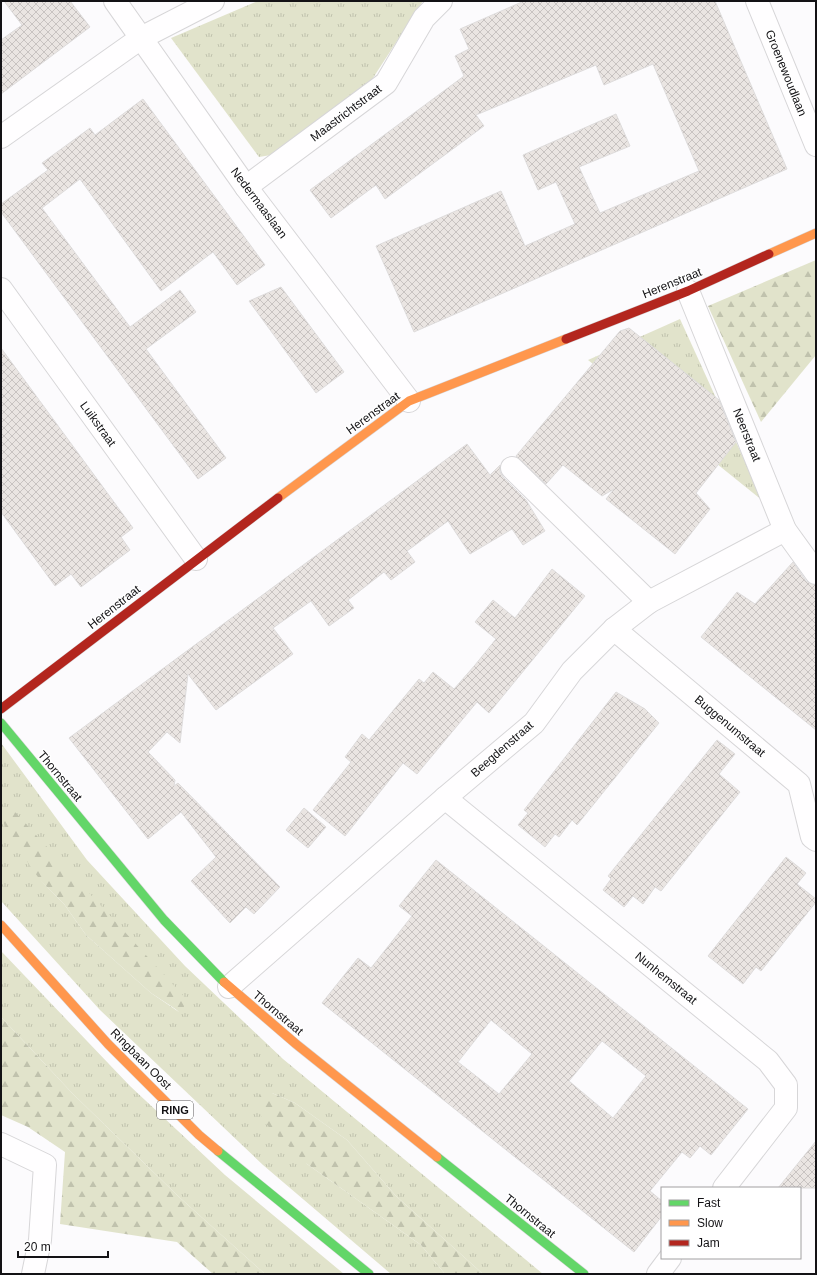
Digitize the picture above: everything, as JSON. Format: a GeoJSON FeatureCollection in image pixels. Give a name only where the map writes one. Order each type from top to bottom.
{"type":"FeatureCollection","features":[{"type":"Feature","properties":{"kind":"street","name":"Nedermaaslaan"},"geometry":{"type":"LineString","coordinates":[[115,1],[246,187],[410,401]]}},
{"type":"Feature","properties":{"kind":"street"},"geometry":{"type":"LineString","coordinates":[[1,137],[141,38],[213,1]]}},
{"type":"Feature","properties":{"kind":"street","name":"Maastrichtstraat"},"geometry":{"type":"LineString","coordinates":[[246,187],[386,83],[424,18],[441,1]]}},
{"type":"Feature","properties":{"kind":"street","name":"Groenewoudlaan"},"geometry":{"type":"LineString","coordinates":[[757,1],[816,145]]}},
{"type":"Feature","properties":{"kind":"street","name":"Herenstraat"},"geometry":{"type":"LineString","coordinates":[[1,709],[196,559],[410,401],[688,291],[816,233]]}},
{"type":"Feature","properties":{"kind":"street","name":"Luikstraat"},"geometry":{"type":"LineString","coordinates":[[1,289],[196,559]]}},
{"type":"Feature","properties":{"kind":"street","name":"Neerstraat"},"geometry":{"type":"LineString","coordinates":[[688,291],[785,530],[816,573]]}},
{"type":"Feature","properties":{"kind":"street"},"geometry":{"type":"LineString","coordinates":[[512,468],[650,602]]}},
{"type":"Feature","properties":{"kind":"street","name":"Beegdenstraat"},"geometry":{"type":"LineString","coordinates":[[229,987],[445,798],[534,723],[572,671],[614,629],[650,602],[785,530]]}},
{"type":"Feature","properties":{"kind":"street","name":"Buggenumstraat"},"geometry":{"type":"LineString","coordinates":[[614,629],[799,784],[812,837],[816,840]]}},
{"type":"Feature","properties":{"kind":"street","name":"Thornstraat"},"geometry":{"type":"LineString","coordinates":[[1,723],[164,920],[229,987],[296,1044],[584,1274]]}},
{"type":"Feature","properties":{"kind":"street","name":"Nunhemstraat"},"geometry":{"type":"LineString","coordinates":[[445,798],[768,1061],[786,1085],[786,1108],[725,1187]]}},
{"type":"Feature","properties":{"kind":"street","name":"Ringbaan Oost"},"geometry":{"type":"LineString","coordinates":[[1,925],[108,1044],[199,1135],[369,1274]]}},
{"type":"Feature","properties":{"kind":"street"},"geometry":{"type":"LineString","coordinates":[[1,1144],[45,1165],[40,1240],[33,1274]]}},
{"type":"Feature","properties":{"kind":"street"},"geometry":{"type":"LineString","coordinates":[[658,1274],[669,1259]]}},
{"type":"Feature","properties":{"kind":"green space"},"geometry":{"type":"Polygon","coordinates":[[[258,1],[423,1],[371,81],[271,155],[259,157],[171,38],[258,1]]]}},
{"type":"Feature","properties":{"kind":"green space"},"geometry":{"type":"Polygon","coordinates":[[[816,260],[816,355],[761,422],[708,306],[816,260]]]}},
{"type":"Feature","properties":{"kind":"green space"},"geometry":{"type":"Polygon","coordinates":[[[680,319],[763,501],[588,360],[680,319]]]}},
{"type":"Feature","properties":{"kind":"green space"},"geometry":{"type":"Polygon","coordinates":[[[1,743],[87,860],[185,966],[283,1059],[543,1274],[483,1274],[396,1196],[347,1140],[295,1103],[272,1093],[307,1164],[421,1245],[445,1274],[391,1274],[263,1165],[100,1010],[1,901],[1,743]],[[40,880],[64,904],[86,935],[151,993],[179,1012],[40,880]]]}},
{"type":"Feature","properties":{"kind":"green space"},"geometry":{"type":"Polygon","coordinates":[[[15,812],[188,1001],[180,1012],[151,993],[86,935],[64,904],[40,880],[8,834],[1,815],[15,812]]]}},
{"type":"Feature","properties":{"kind":"green space"},"geometry":{"type":"Polygon","coordinates":[[[1,951],[130,1086],[225,1175],[344,1274],[265,1274],[178,1196],[72,1093],[1,1017],[1,951]]]}},
{"type":"Feature","properties":{"kind":"green space"},"geometry":{"type":"Polygon","coordinates":[[[1,1017],[72,1093],[178,1196],[265,1274],[213,1274],[177,1242],[60,1224],[65,1152],[28,1127],[1,1115],[1,1017]]]}},
{"type":"Feature","properties":{"kind":"green space"},"geometry":{"type":"Polygon","coordinates":[[[272,1093],[295,1103],[347,1140],[396,1196],[483,1274],[445,1274],[421,1245],[307,1164],[262,1120],[258,1106],[260,1095],[272,1093]]]}},
{"type":"Feature","properties":{"kind":"building"},"geometry":{"type":"Polygon","coordinates":[[[4,1],[70,1],[90,27],[1,94],[1,40],[22,25],[4,1]]]}},
{"type":"Feature","properties":{"kind":"building"},"geometry":{"type":"Polygon","coordinates":[[[524,1],[715,1],[787,169],[414,332],[376,246],[501,191],[525,246],[575,224],[556,182],[538,190],[523,155],[616,114],[630,146],[579,167],[600,213],[699,171],[653,64],[604,85],[596,65],[476,115],[484,126],[385,199],[376,185],[331,218],[310,190],[464,76],[455,56],[469,49],[460,29],[524,1]]]}},
{"type":"Feature","properties":{"kind":"building"},"geometry":{"type":"Polygon","coordinates":[[[143,99],[265,265],[237,285],[213,252],[161,291],[80,179],[42,208],[130,327],[180,290],[196,312],[146,349],[226,458],[198,479],[1,212],[1,204],[48,170],[42,163],[90,128],[95,135],[143,99]]]}},
{"type":"Feature","properties":{"kind":"building"},"geometry":{"type":"Polygon","coordinates":[[[281,287],[344,372],[316,393],[249,301],[281,287]]]}},
{"type":"Feature","properties":{"kind":"building"},"geometry":{"type":"Polygon","coordinates":[[[629,328],[719,400],[736,442],[696,493],[710,509],[675,554],[606,499],[614,489],[602,496],[563,465],[546,484],[516,456],[620,331],[629,328]]]}},
{"type":"Feature","properties":{"kind":"building"},"geometry":{"type":"Polygon","coordinates":[[[1,348],[133,528],[121,537],[130,550],[81,587],[71,574],[55,586],[1,512],[1,348]]]}},
{"type":"Feature","properties":{"kind":"building"},"geometry":{"type":"Polygon","coordinates":[[[467,444],[490,475],[500,465],[500,472],[503,477],[526,500],[545,531],[523,545],[512,529],[470,554],[448,521],[407,551],[415,562],[391,580],[384,572],[348,600],[354,608],[329,626],[311,601],[273,628],[293,654],[216,710],[188,674],[180,743],[167,732],[148,752],[175,780],[174,786],[178,783],[280,887],[254,914],[246,907],[230,923],[191,881],[216,857],[181,812],[148,839],[69,738],[467,444]]]}},
{"type":"Feature","properties":{"kind":"building"},"geometry":{"type":"Polygon","coordinates":[[[793,562],[806,581],[816,585],[816,730],[701,637],[737,592],[755,604],[793,562]]]}},
{"type":"Feature","properties":{"kind":"building"},"geometry":{"type":"Polygon","coordinates":[[[552,569],[585,596],[489,713],[477,702],[417,774],[403,763],[345,836],[313,810],[351,762],[345,757],[362,734],[369,740],[419,679],[424,683],[433,672],[454,689],[475,665],[496,639],[475,622],[493,600],[515,618],[552,569]]]}},
{"type":"Feature","properties":{"kind":"building"},"geometry":{"type":"Polygon","coordinates":[[[616,692],[645,709],[659,723],[577,825],[572,820],[559,837],[555,834],[545,847],[518,825],[528,813],[524,810],[616,692]]]}},
{"type":"Feature","properties":{"kind":"building"},"geometry":{"type":"Polygon","coordinates":[[[717,740],[735,754],[719,774],[740,792],[661,891],[655,887],[643,904],[633,896],[624,907],[603,890],[611,879],[608,876],[717,740]]]}},
{"type":"Feature","properties":{"kind":"building"},"geometry":{"type":"Polygon","coordinates":[[[304,808],[326,827],[308,848],[286,830],[304,808]]]}},
{"type":"Feature","properties":{"kind":"building"},"geometry":{"type":"Polygon","coordinates":[[[786,857],[806,873],[797,884],[816,899],[816,902],[761,971],[756,967],[743,984],[708,956],[786,857]]]}},
{"type":"Feature","properties":{"kind":"building"},"geometry":{"type":"Polygon","coordinates":[[[436,860],[748,1109],[711,1155],[700,1146],[690,1158],[682,1152],[650,1191],[661,1200],[661,1217],[634,1252],[322,1003],[358,958],[371,968],[412,916],[399,906],[436,860]],[[491,1020],[458,1062],[499,1094],[532,1054],[491,1020]],[[602,1041],[569,1081],[613,1118],[646,1076],[602,1041]]]}},
{"type":"Feature","properties":{"kind":"building"},"geometry":{"type":"Polygon","coordinates":[[[816,1141],[816,1188],[779,1187],[816,1141]]]}},
{"type":"Feature","properties":{"kind":"traffic: fast"},"geometry":{"type":"LineString","coordinates":[[1,723],[164,920],[224,982]]}},
{"type":"Feature","properties":{"kind":"traffic: fast"},"geometry":{"type":"LineString","coordinates":[[218,1151],[369,1274]]}},
{"type":"Feature","properties":{"kind":"traffic: fast"},"geometry":{"type":"LineString","coordinates":[[437,1157],[584,1274]]}},
{"type":"Feature","properties":{"kind":"traffic: slow"},"geometry":{"type":"LineString","coordinates":[[769,254],[816,233]]}},
{"type":"Feature","properties":{"kind":"traffic: slow"},"geometry":{"type":"LineString","coordinates":[[278,498],[409,401],[566,339]]}},
{"type":"Feature","properties":{"kind":"traffic: slow"},"geometry":{"type":"LineString","coordinates":[[1,925],[108,1044],[199,1135],[218,1151]]}},
{"type":"Feature","properties":{"kind":"traffic: slow"},"geometry":{"type":"LineString","coordinates":[[224,982],[296,1044],[437,1157]]}},
{"type":"Feature","properties":{"kind":"traffic: jam"},"geometry":{"type":"LineString","coordinates":[[566,339],[688,291],[769,254]]}},
{"type":"Feature","properties":{"kind":"traffic: jam"},"geometry":{"type":"LineString","coordinates":[[1,709],[278,498]]}}]}
